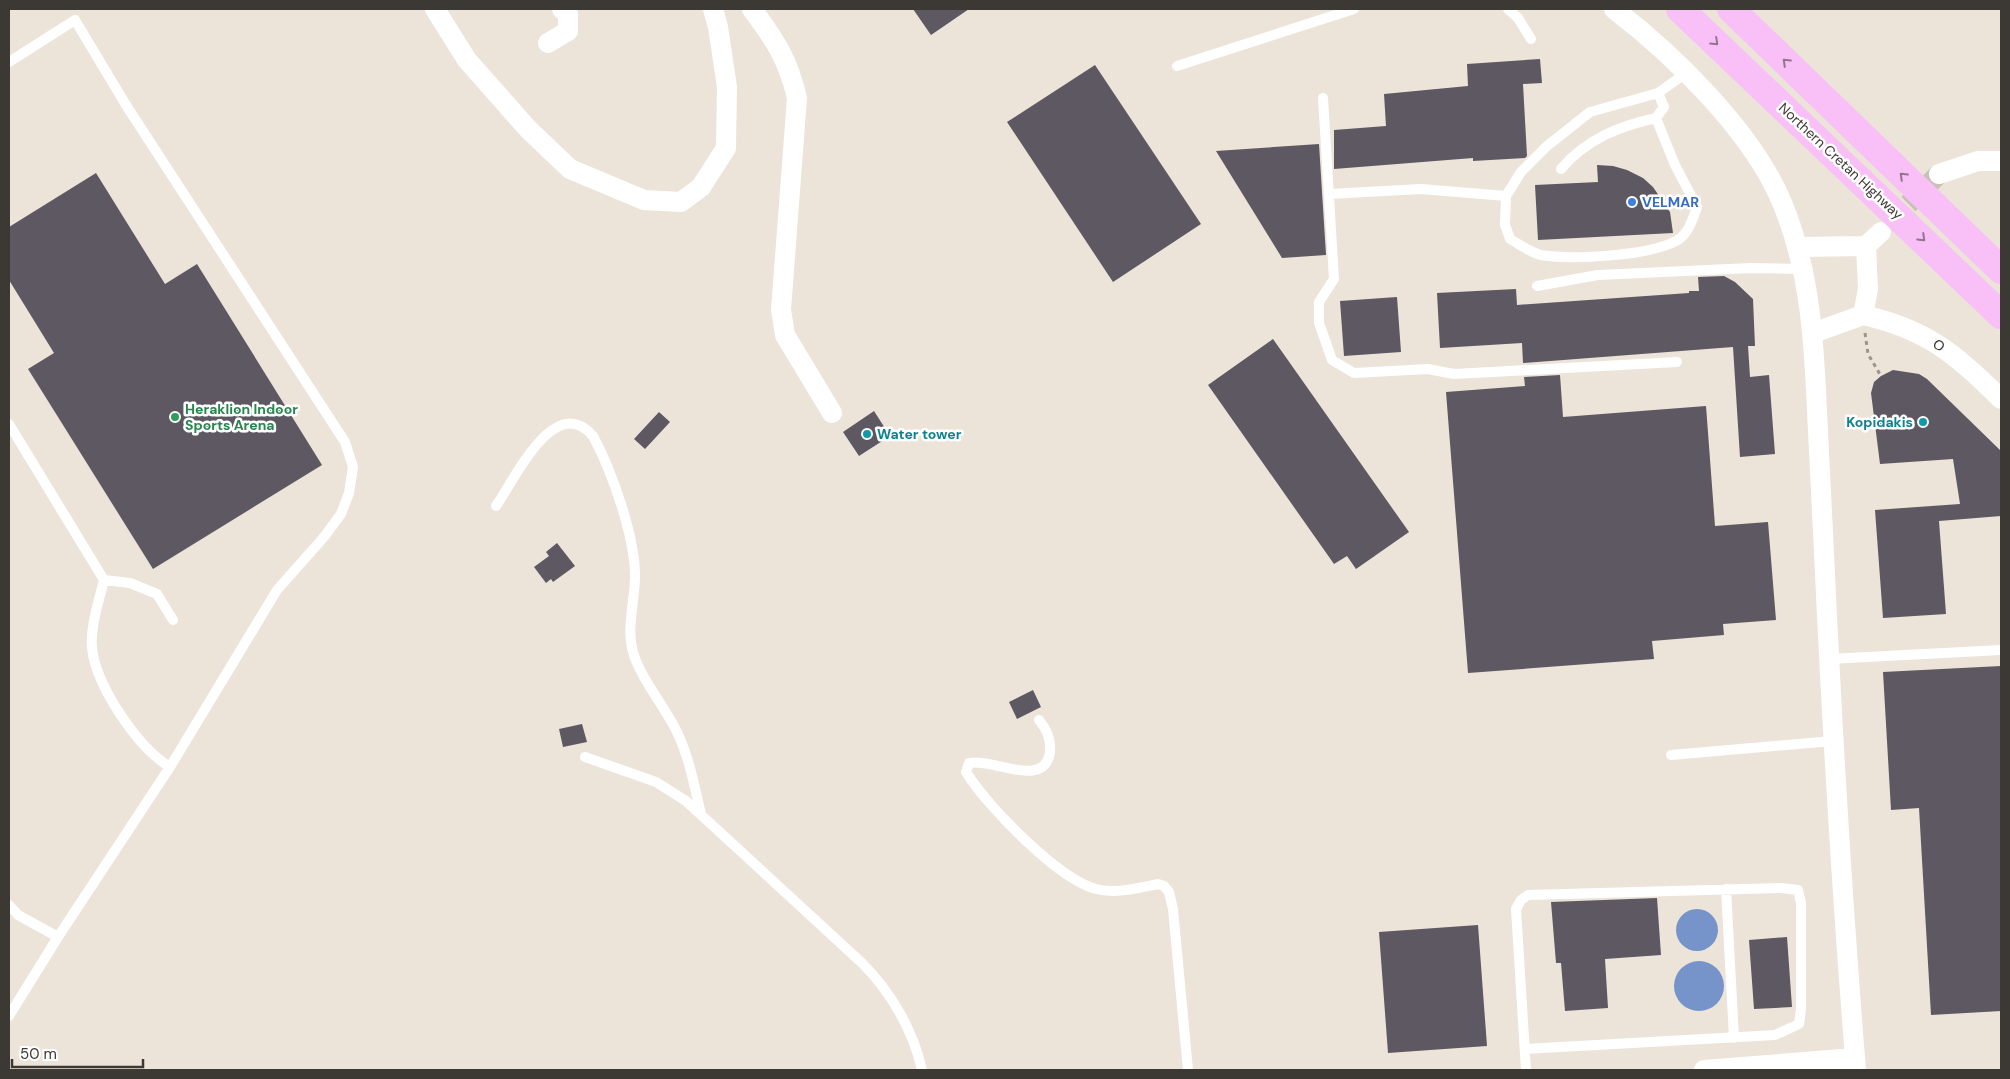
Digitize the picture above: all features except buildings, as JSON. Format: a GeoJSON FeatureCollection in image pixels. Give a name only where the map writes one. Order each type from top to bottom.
{"type":"FeatureCollection","features":[{"type":"Feature","properties":{"kind":"highway","name":"Northern Cretan Highway"},"geometry":{"type":"LineString","coordinates":[[1680,9],[2001,315]]}},
{"type":"Feature","properties":{"kind":"highway"},"geometry":{"type":"LineString","coordinates":[[1731,9],[2001,270]]}},
{"type":"Feature","properties":{"kind":"street"},"geometry":{"type":"LineString","coordinates":[[435,9],[467,60],[528,129],[570,169],[644,200],[681,202],[701,187],[726,148],[727,87],[718,27],[713,9]]}},
{"type":"Feature","properties":{"kind":"street"},"geometry":{"type":"LineString","coordinates":[[548,44],[568,31],[568,14],[562,9]]}},
{"type":"Feature","properties":{"kind":"street"},"geometry":{"type":"LineString","coordinates":[[752,9],[776,40],[791,72],[797,98],[781,310],[785,335],[832,413]]}},
{"type":"Feature","properties":{"kind":"street"},"geometry":{"type":"LineString","coordinates":[[1614,9],[1636,26],[1686,73],[1737,128],[1763,163],[1783,203],[1799,247],[1813,334],[1829,659],[1855,1064],[1704,1070]]}},
{"type":"Feature","properties":{"kind":"street"},"geometry":{"type":"LineString","coordinates":[[1940,174],[1978,161],[2001,161]]}},
{"type":"Feature","properties":{"kind":"street"},"geometry":{"type":"LineString","coordinates":[[1799,247],[1866,246],[1880,232]]}},
{"type":"Feature","properties":{"kind":"street"},"geometry":{"type":"LineString","coordinates":[[1813,334],[1863,316],[1868,289],[1866,246]]}},
{"type":"Feature","properties":{"kind":"street","name":"Ο"},"geometry":{"type":"LineString","coordinates":[[1863,316],[1889,321],[1934,340],[1956,356],[2001,398]]}},
{"type":"Feature","properties":{"kind":"lane"},"geometry":{"type":"LineString","coordinates":[[1177,66],[1354,9]]}},
{"type":"Feature","properties":{"kind":"lane"},"geometry":{"type":"LineString","coordinates":[[1508,9],[1518,18],[1531,39]]}},
{"type":"Feature","properties":{"kind":"lane"},"geometry":{"type":"LineString","coordinates":[[9,62],[75,20],[126,105],[345,442],[352,461],[349,493],[341,514],[324,537],[277,590],[170,767],[58,937],[9,1016]]}},
{"type":"Feature","properties":{"kind":"lane"},"geometry":{"type":"LineString","coordinates":[[1656,118],[1675,165],[1697,207],[1686,232],[1678,239],[1660,246],[1625,254],[1539,255],[1510,240],[1505,225],[1506,196],[1521,172],[1547,146],[1590,112],[1658,93],[1686,73]]}},
{"type":"Feature","properties":{"kind":"lane"},"geometry":{"type":"LineString","coordinates":[[1562,169],[1573,155],[1586,145],[1627,124],[1656,118],[1664,106],[1658,93]]}},
{"type":"Feature","properties":{"kind":"lane"},"geometry":{"type":"LineString","coordinates":[[1323,98],[1334,278],[1320,302],[1319,323],[1332,360],[1354,373],[1428,369],[1454,374],[1677,362]]}},
{"type":"Feature","properties":{"kind":"lane"},"geometry":{"type":"LineString","coordinates":[[1330,194],[1421,189],[1506,196]]}},
{"type":"Feature","properties":{"kind":"lane"},"geometry":{"type":"LineString","coordinates":[[1537,286],[1598,275],[1742,268],[1803,269]]}},
{"type":"Feature","properties":{"kind":"lane"},"geometry":{"type":"LineString","coordinates":[[496,506],[541,439],[552,429],[562,424],[576,422],[584,426],[593,436],[626,520],[632,546],[635,574],[631,631],[632,649],[681,742],[689,763],[701,814]]}},
{"type":"Feature","properties":{"kind":"lane"},"geometry":{"type":"LineString","coordinates":[[9,424],[104,580],[92,646],[97,671],[117,707],[144,747],[156,759],[170,767]]}},
{"type":"Feature","properties":{"kind":"lane"},"geometry":{"type":"LineString","coordinates":[[104,580],[130,583],[157,594],[174,620]]}},
{"type":"Feature","properties":{"kind":"lane"},"geometry":{"type":"LineString","coordinates":[[1829,659],[2001,650]]}},
{"type":"Feature","properties":{"kind":"lane"},"geometry":{"type":"LineString","coordinates":[[1040,720],[1046,729],[1050,747],[1049,759],[1044,767],[1029,772],[993,763],[976,762],[969,763],[966,772],[987,801],[1018,833],[1064,872],[1079,881],[1096,889],[1109,890],[1158,884],[1164,886],[1169,892],[1175,924],[1188,1070]]}},
{"type":"Feature","properties":{"kind":"lane"},"geometry":{"type":"LineString","coordinates":[[1671,755],[1834,741]]}},
{"type":"Feature","properties":{"kind":"lane"},"geometry":{"type":"LineString","coordinates":[[584,756],[656,782],[674,792],[701,814],[872,974],[887,992],[910,1033],[922,1070]]}},
{"type":"Feature","properties":{"kind":"lane"},"geometry":{"type":"LineString","coordinates":[[1525,1049],[1775,1035],[1799,1024],[1801,1009],[1801,903],[1798,890],[1788,888],[1726,889],[1528,895],[1520,900],[1516,909],[1526,1070]]}},
{"type":"Feature","properties":{"kind":"lane"},"geometry":{"type":"LineString","coordinates":[[1726,889],[1734,1038]]}},
{"type":"Feature","properties":{"kind":"lane"},"geometry":{"type":"LineString","coordinates":[[9,905],[18,915],[58,937]]}},
{"type":"Feature","properties":{"kind":"path"},"geometry":{"type":"LineString","coordinates":[[1863,316],[1868,354],[1881,376]]}},
{"type":"Feature","properties":{"kind":"water"},"geometry":{"type":"Polygon","coordinates":[[[1693,909],[1701,909],[1712,915],[1718,930],[1712,945],[1701,951],[1693,951],[1682,945],[1676,934],[1676,926],[1682,915],[1693,909]]]}},
{"type":"Feature","properties":{"kind":"water"},"geometry":{"type":"Polygon","coordinates":[[[1704,961],[1717,968],[1723,976],[1723,996],[1717,1004],[1709,1010],[1694,1011],[1681,1004],[1675,996],[1674,981],[1681,968],[1689,962],[1704,961]]]}},
{"type":"Feature","properties":{"kind":"tunnel"},"geometry":{"type":"LineString","coordinates":[[1887,225],[1939,174]]}},
{"type":"Feature","properties":{"kind":"place","name":"VELMAR"},"geometry":{"type":"Point","coordinates":[1632,202]}},
{"type":"Feature","properties":{"kind":"place","name":"Heraklion Indoor Sports Arena"},"geometry":{"type":"Point","coordinates":[175,417]}},
{"type":"Feature","properties":{"kind":"place","name":"Kopidakis"},"geometry":{"type":"Point","coordinates":[1923,422]}},
{"type":"Feature","properties":{"kind":"place","name":"Water tower"},"geometry":{"type":"Point","coordinates":[867,434]}}]}
